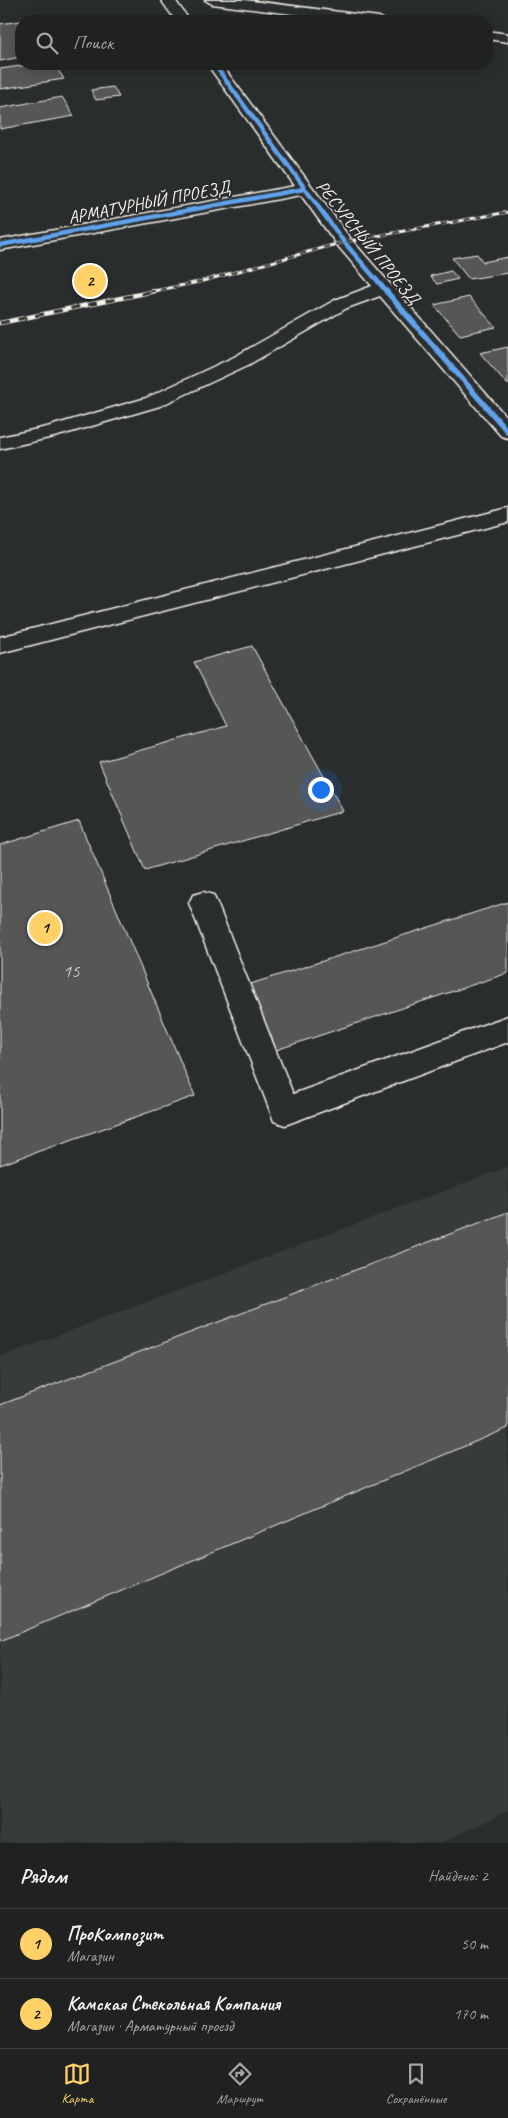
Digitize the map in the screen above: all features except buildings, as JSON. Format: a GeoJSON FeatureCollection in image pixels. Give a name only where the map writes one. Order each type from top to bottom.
{"type":"FeatureCollection","features":[{"type":"Feature","properties":{"kind":"street"},"geometry":{"type":"LineString","coordinates":[[168,0],[179,15]]}},
{"type":"Feature","properties":{"kind":"street"},"geometry":{"type":"LineString","coordinates":[[212,0],[331,15]]}},
{"type":"Feature","properties":{"kind":"street"},"geometry":{"type":"LineString","coordinates":[[493,36],[508,38]]}},
{"type":"Feature","properties":{"kind":"street","name":"РЕСУРСНЫЙ ПРОЕЗД"},"geometry":{"type":"LineString","coordinates":[[218,70],[344,242],[508,432]]}},
{"type":"Feature","properties":{"kind":"street","name":"АРМАТУРНЫЙ ПРОЕЗД"},"geometry":{"type":"LineString","coordinates":[[0,245],[304,188]]}},
{"type":"Feature","properties":{"kind":"street"},"geometry":{"type":"LineString","coordinates":[[0,444],[51,432],[153,402],[241,361],[340,304],[384,288]]}},
{"type":"Feature","properties":{"kind":"street"},"geometry":{"type":"LineString","coordinates":[[0,645],[508,515]]}},
{"type":"Feature","properties":{"kind":"street"},"geometry":{"type":"LineString","coordinates":[[204,903],[285,1111],[508,1029]]}},
{"type":"Feature","properties":{"kind":"shaded area"},"geometry":{"type":"Polygon","coordinates":[[[508,1167],[508,1811],[441,1843],[0,1843],[0,1357],[508,1167]]]}},
{"type":"Feature","properties":{"kind":"railway"},"geometry":{"type":"LineString","coordinates":[[149,292],[199,282],[344,242],[508,212]]}},
{"type":"Feature","properties":{"kind":"railway"},"geometry":{"type":"LineString","coordinates":[[0,323],[155,291]]}},
{"type":"Feature","properties":{"kind":"cycle path"},"geometry":{"type":"LineString","coordinates":[[218,70],[344,242],[508,432]]}},
{"type":"Feature","properties":{"kind":"cycle path"},"geometry":{"type":"LineString","coordinates":[[0,245],[304,189]]}},
{"type":"Feature","properties":{"kind":"place","name":"Камская Стекольная Компания"},"geometry":{"type":"Point","coordinates":[90,281]}},
{"type":"Feature","properties":{"kind":"place","name":"ПроКомпозит"},"geometry":{"type":"Point","coordinates":[45,928]}}]}
